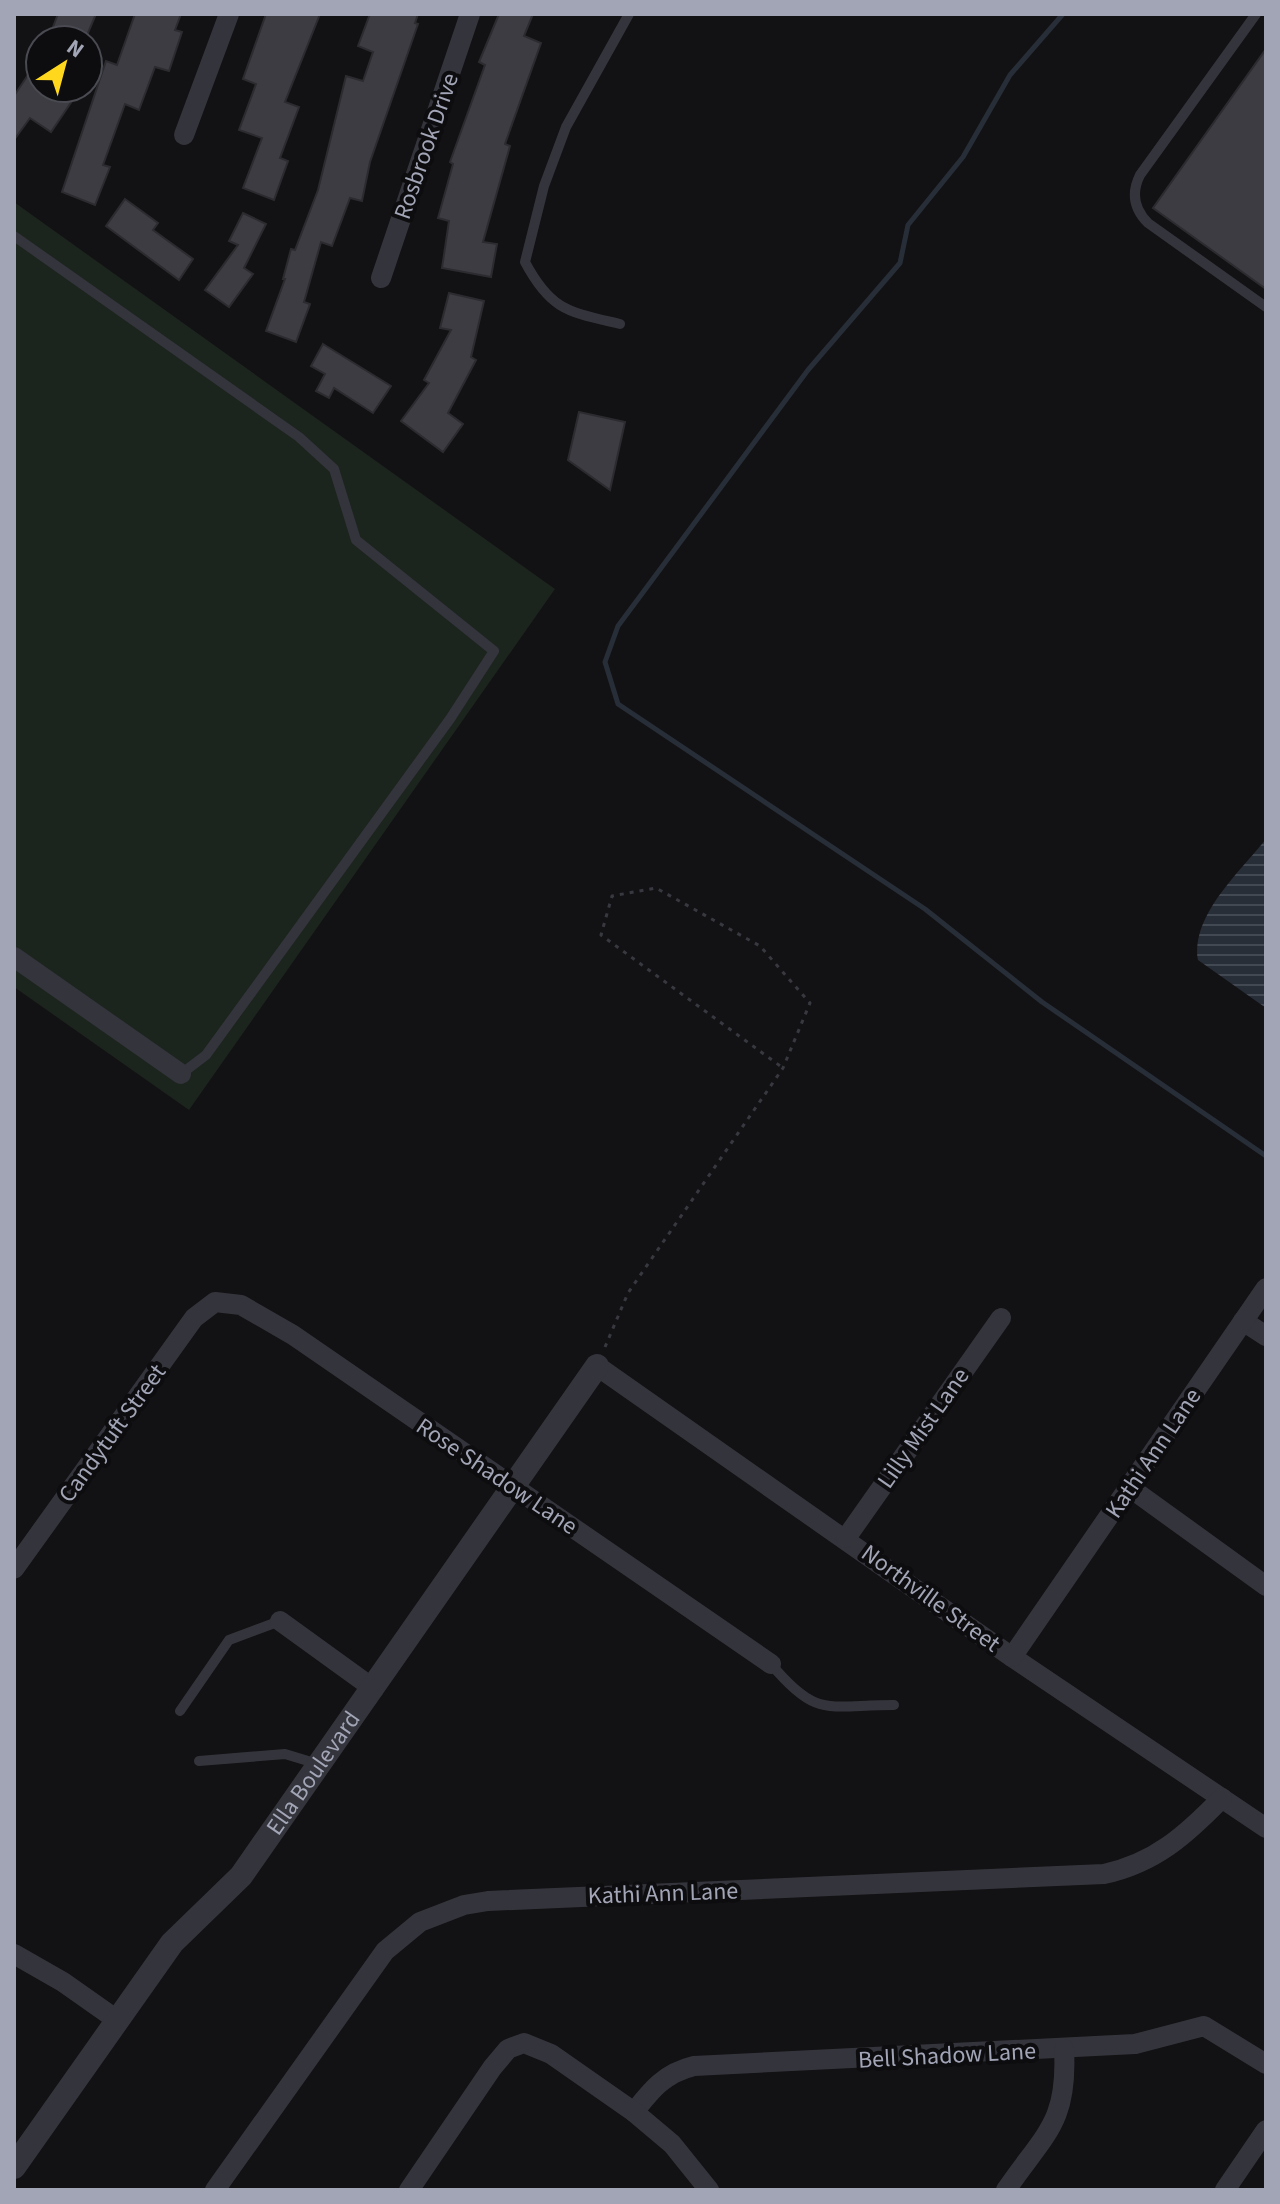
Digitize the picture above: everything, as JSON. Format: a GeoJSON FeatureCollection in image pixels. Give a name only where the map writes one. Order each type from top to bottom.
{"type":"FeatureCollection","features":[{"type":"Feature","properties":{"kind":"street"},"geometry":{"type":"LineString","coordinates":[[184,135],[229,14]]}},
{"type":"Feature","properties":{"kind":"street","name":"Rosbrook Drive"},"geometry":{"type":"LineString","coordinates":[[381,278],[470,14]]}},
{"type":"Feature","properties":{"kind":"street"},"geometry":{"type":"LineString","coordinates":[[14,957],[181,1074]]}},
{"type":"Feature","properties":{"kind":"street","name":"Kathi Ann Lane"},"geometry":{"type":"LineString","coordinates":[[1012,1657],[1266,1288]]}},
{"type":"Feature","properties":{"kind":"street","name":"Rose Shadow Lane"},"geometry":{"type":"LineString","coordinates":[[215,1302],[241,1305],[261,1315],[771,1664]]}},
{"type":"Feature","properties":{"kind":"street","name":"Candytuft Street"},"geometry":{"type":"LineString","coordinates":[[14,1569],[194,1318],[215,1302]]}},
{"type":"Feature","properties":{"kind":"street","name":"Lilly Mist Lane"},"geometry":{"type":"LineString","coordinates":[[846,1538],[1001,1318]]}},
{"type":"Feature","properties":{"kind":"street"},"geometry":{"type":"LineString","coordinates":[[1243,1321],[1266,1336]]}},
{"type":"Feature","properties":{"kind":"street","name":"Ella Boulevard"},"geometry":{"type":"LineString","coordinates":[[14,2167],[172,1943],[241,1876],[515,1488],[597,1366]]}},
{"type":"Feature","properties":{"kind":"street","name":"Northville Street"},"geometry":{"type":"LineString","coordinates":[[597,1366],[1012,1657],[1266,1828]]}},
{"type":"Feature","properties":{"kind":"street"},"geometry":{"type":"LineString","coordinates":[[1129,1487],[1266,1586]]}},
{"type":"Feature","properties":{"kind":"street"},"geometry":{"type":"LineString","coordinates":[[280,1621],[374,1689]]}},
{"type":"Feature","properties":{"kind":"street","name":"Kathi Ann Lane"},"geometry":{"type":"LineString","coordinates":[[215,2190],[385,1951],[401,1935],[441,1913],[512,1899],[896,1886],[1104,1874],[1125,1870],[1162,1853],[1189,1832],[1222,1798]]}},
{"type":"Feature","properties":{"kind":"street"},"geometry":{"type":"LineString","coordinates":[[14,1954],[63,1982],[117,2020]]}},
{"type":"Feature","properties":{"kind":"street","name":"Bell Shadow Lane"},"geometry":{"type":"LineString","coordinates":[[634,2112],[657,2082],[676,2070],[694,2066],[1135,2044],[1204,2026],[1266,2064]]}},
{"type":"Feature","properties":{"kind":"street"},"geometry":{"type":"LineString","coordinates":[[409,2190],[508,2049],[524,2043],[537,2045],[634,2112],[672,2144],[709,2190]]}},
{"type":"Feature","properties":{"kind":"street"},"geometry":{"type":"LineString","coordinates":[[1006,2190],[1060,2113],[1066,2086],[1064,2049]]}},
{"type":"Feature","properties":{"kind":"street"},"geometry":{"type":"LineString","coordinates":[[1225,2190],[1266,2130]]}},
{"type":"Feature","properties":{"kind":"lane"},"geometry":{"type":"LineString","coordinates":[[620,324],[566,311],[539,289],[525,262],[544,186],[566,127],[629,14]]}},
{"type":"Feature","properties":{"kind":"lane"},"geometry":{"type":"LineString","coordinates":[[1256,14],[1140,175],[1134,192],[1137,209],[1148,223],[1266,307]]}},
{"type":"Feature","properties":{"kind":"lane"},"geometry":{"type":"LineString","coordinates":[[14,236],[299,437],[334,469],[356,540],[494,651],[450,719],[206,1055],[181,1074]]}},
{"type":"Feature","properties":{"kind":"lane"},"geometry":{"type":"LineString","coordinates":[[180,1711],[229,1640],[280,1621]]}},
{"type":"Feature","properties":{"kind":"lane"},"geometry":{"type":"LineString","coordinates":[[771,1664],[798,1696],[816,1706],[894,1705]]}},
{"type":"Feature","properties":{"kind":"lane"},"geometry":{"type":"LineString","coordinates":[[199,1761],[285,1754],[320,1765]]}},
{"type":"Feature","properties":{"kind":"path"},"geometry":{"type":"LineString","coordinates":[[597,1366],[628,1293],[783,1068],[810,1003],[760,946],[656,888],[612,896],[601,935],[783,1068]]}},
{"type":"Feature","properties":{"kind":"shaded area"},"geometry":{"type":"Polygon","coordinates":[[[14,202],[555,589],[189,1110],[14,987],[14,202]]]}},
{"type":"Feature","properties":{"kind":"shaded area"},"geometry":{"type":"Polygon","coordinates":[[[1266,839],[1266,1008],[1198,960],[1198,943],[1202,927],[1220,895],[1266,839]]]}},
{"type":"Feature","properties":{"kind":"building"},"geometry":{"type":"Polygon","coordinates":[[[58,14],[96,14],[92,24],[54,24],[58,14]]]}},
{"type":"Feature","properties":{"kind":"building"},"geometry":{"type":"Polygon","coordinates":[[[135,14],[181,14],[175,30],[182,32],[169,71],[155,67],[139,110],[125,104],[103,165],[110,167],[95,205],[62,192],[92,104],[104,104],[106,61],[117,65],[135,14]]]}},
{"type":"Feature","properties":{"kind":"building"},"geometry":{"type":"Polygon","coordinates":[[[266,14],[320,14],[285,102],[299,107],[280,158],[288,161],[274,200],[243,188],[262,138],[239,130],[256,84],[243,79],[266,14]]]}},
{"type":"Feature","properties":{"kind":"building"},"geometry":{"type":"Polygon","coordinates":[[[370,14],[418,14],[415,23],[418,24],[370,162],[362,201],[350,198],[332,246],[321,242],[304,302],[310,304],[296,342],[266,331],[285,279],[291,249],[295,250],[318,190],[346,76],[363,81],[373,52],[358,46],[370,14]]]}},
{"type":"Feature","properties":{"kind":"building"},"geometry":{"type":"Polygon","coordinates":[[[499,14],[533,14],[524,36],[541,43],[505,144],[510,146],[483,242],[497,244],[491,277],[442,268],[449,221],[438,218],[453,164],[450,162],[485,65],[479,62],[499,14]]]}},
{"type":"Feature","properties":{"kind":"building"},"geometry":{"type":"Polygon","coordinates":[[[1266,49],[1266,289],[1153,208],[1266,49]]]}},
{"type":"Feature","properties":{"kind":"building"},"geometry":{"type":"Polygon","coordinates":[[[24,81],[24,104],[70,104],[51,132],[30,118],[14,140],[14,96],[24,81]]]}},
{"type":"Feature","properties":{"kind":"building"},"geometry":{"type":"Polygon","coordinates":[[[125,199],[158,223],[153,230],[193,259],[179,280],[106,226],[125,199]]]}},
{"type":"Feature","properties":{"kind":"building"},"geometry":{"type":"Polygon","coordinates":[[[243,213],[266,224],[244,268],[253,274],[229,307],[205,290],[238,245],[229,241],[243,213]]]}},
{"type":"Feature","properties":{"kind":"building"},"geometry":{"type":"Polygon","coordinates":[[[449,293],[484,301],[471,357],[476,360],[448,413],[463,424],[443,452],[401,421],[429,383],[424,380],[451,330],[440,328],[449,293]]]}},
{"type":"Feature","properties":{"kind":"building"},"geometry":{"type":"Polygon","coordinates":[[[323,344],[391,386],[373,413],[334,388],[329,398],[316,391],[325,374],[311,366],[323,344]]]}},
{"type":"Feature","properties":{"kind":"building"},"geometry":{"type":"Polygon","coordinates":[[[579,412],[625,422],[610,490],[568,460],[579,412]]]}},
{"type":"Feature","properties":{"kind":"waterway"},"geometry":{"type":"LineString","coordinates":[[1063,14],[1010,75],[963,157],[908,225],[900,263],[808,370],[618,626],[605,662],[618,704],[925,909],[1042,1002],[1266,1156]]}}]}
